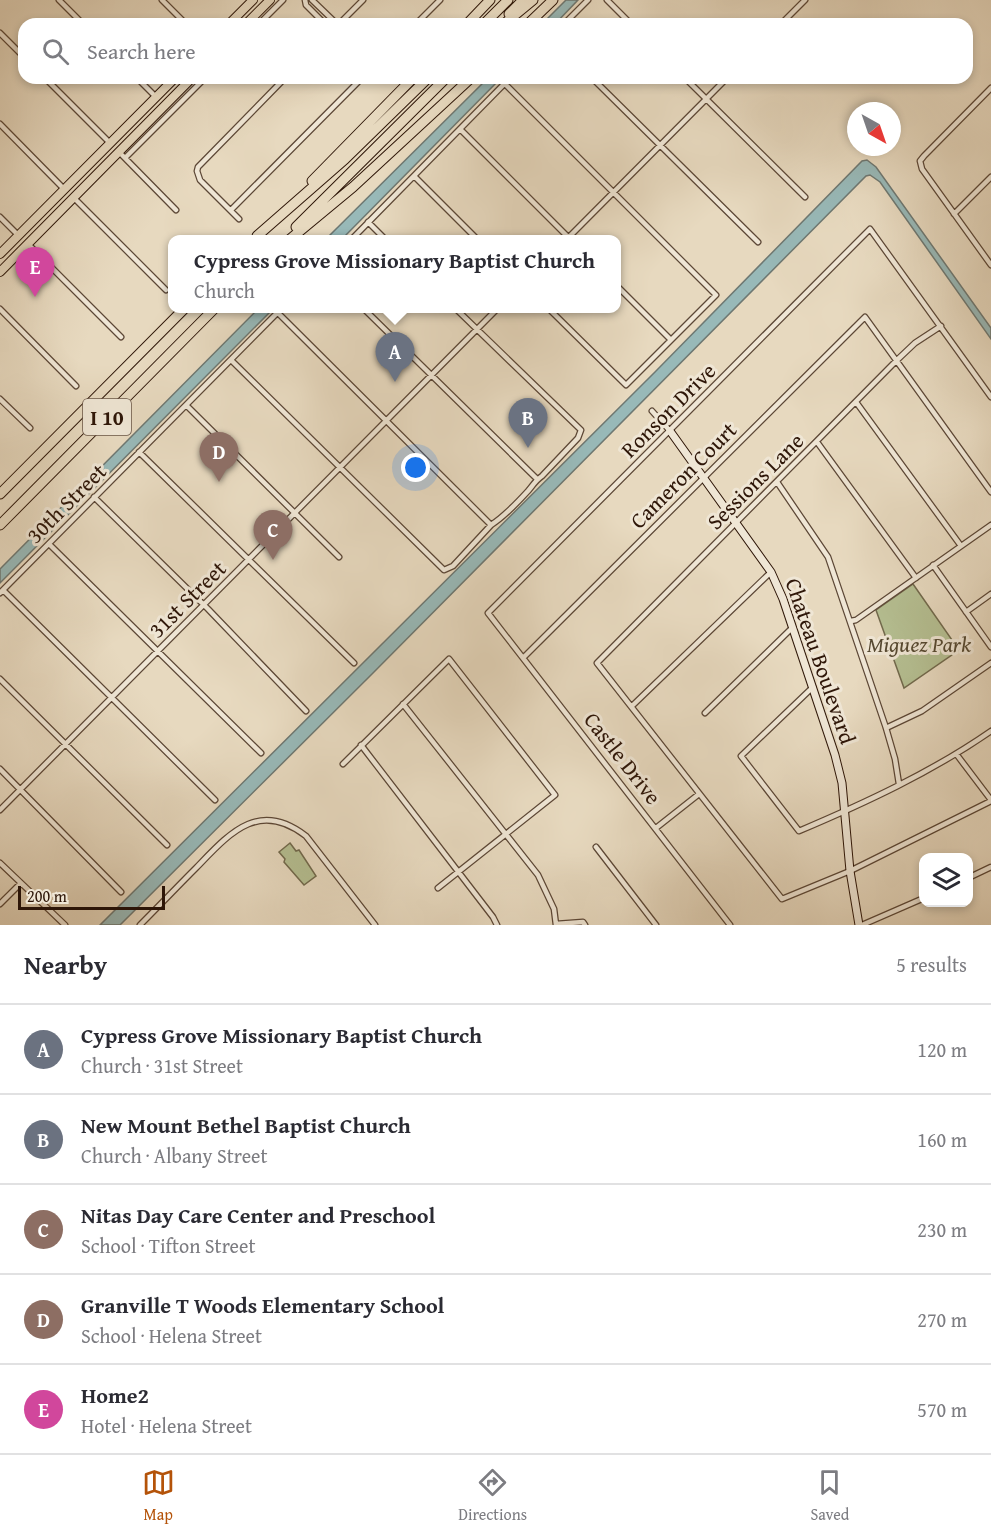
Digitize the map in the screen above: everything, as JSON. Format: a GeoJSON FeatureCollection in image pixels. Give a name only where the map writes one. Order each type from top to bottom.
{"type":"FeatureCollection","features":[{"type":"Feature","properties":{"kind":"highway"},"geometry":{"type":"LineString","coordinates":[[472,18],[490,0]]}},
{"type":"Feature","properties":{"kind":"highway"},"geometry":{"type":"LineString","coordinates":[[490,18],[508,0]]}},
{"type":"Feature","properties":{"kind":"highway"},"geometry":{"type":"LineString","coordinates":[[505,18],[523,0]]}},
{"type":"Feature","properties":{"kind":"highway"},"geometry":{"type":"LineString","coordinates":[[511,18],[533,0]]}},
{"type":"Feature","properties":{"kind":"highway"},"geometry":{"type":"LineString","coordinates":[[534,18],[553,0]]}},
{"type":"Feature","properties":{"kind":"highway"},"geometry":{"type":"LineString","coordinates":[[259,235],[407,84]]}},
{"type":"Feature","properties":{"kind":"highway"},"geometry":{"type":"LineString","coordinates":[[259,235],[345,159],[422,84]]}},
{"type":"Feature","properties":{"kind":"highway"},"geometry":{"type":"LineString","coordinates":[[289,235],[440,84]]}},
{"type":"Feature","properties":{"kind":"highway"},"geometry":{"type":"LineString","coordinates":[[295,235],[353,187],[465,84]]}},
{"type":"Feature","properties":{"kind":"highway","name":"I 10"},"geometry":{"type":"LineString","coordinates":[[0,494],[181,313]]}},
{"type":"Feature","properties":{"kind":"highway","name":"I 10"},"geometry":{"type":"LineString","coordinates":[[0,525],[211,313]]}},
{"type":"Feature","properties":{"kind":"main road"},"geometry":{"type":"LineString","coordinates":[[235,18],[253,0]]}},
{"type":"Feature","properties":{"kind":"main road"},"geometry":{"type":"LineString","coordinates":[[240,18],[253,0]]}},
{"type":"Feature","properties":{"kind":"main road"},"geometry":{"type":"LineString","coordinates":[[252,18],[270,0]]}},
{"type":"Feature","properties":{"kind":"main road"},"geometry":{"type":"LineString","coordinates":[[0,254],[169,84]]}},
{"type":"Feature","properties":{"kind":"main road"},"geometry":{"type":"LineString","coordinates":[[1,269],[186,84]]}},
{"type":"Feature","properties":{"kind":"main road"},"geometry":{"type":"LineString","coordinates":[[122,149],[151,112],[149,104]]}},
{"type":"Feature","properties":{"kind":"main road"},"geometry":{"type":"LineString","coordinates":[[50,222],[77,188],[78,184],[75,179]]}},
{"type":"Feature","properties":{"kind":"street"},"geometry":{"type":"LineString","coordinates":[[59,0],[77,18]]}},
{"type":"Feature","properties":{"kind":"street"},"geometry":{"type":"LineString","coordinates":[[162,0],[180,18]]}},
{"type":"Feature","properties":{"kind":"street"},"geometry":{"type":"LineString","coordinates":[[265,18],[283,0]]}},
{"type":"Feature","properties":{"kind":"street"},"geometry":{"type":"LineString","coordinates":[[305,0],[306,5],[319,18]]}},
{"type":"Feature","properties":{"kind":"street"},"geometry":{"type":"LineString","coordinates":[[312,0],[332,18]]}},
{"type":"Feature","properties":{"kind":"street"},"geometry":{"type":"LineString","coordinates":[[344,18],[363,0]]}},
{"type":"Feature","properties":{"kind":"street"},"geometry":{"type":"LineString","coordinates":[[422,18],[440,0]]}},
{"type":"Feature","properties":{"kind":"street"},"geometry":{"type":"LineString","coordinates":[[570,18],[588,0]]}},
{"type":"Feature","properties":{"kind":"street"},"geometry":{"type":"LineString","coordinates":[[606,0],[625,18]]}},
{"type":"Feature","properties":{"kind":"street"},"geometry":{"type":"LineString","coordinates":[[787,18],[805,0]]}},
{"type":"Feature","properties":{"kind":"street"},"geometry":{"type":"LineString","coordinates":[[0,33],[18,51]]}},
{"type":"Feature","properties":{"kind":"street"},"geometry":{"type":"LineString","coordinates":[[51,84],[110,143]]}},
{"type":"Feature","properties":{"kind":"street"},"geometry":{"type":"LineString","coordinates":[[143,84],[156,97]]}},
{"type":"Feature","properties":{"kind":"street"},"geometry":{"type":"LineString","coordinates":[[125,159],[200,84]]}},
{"type":"Feature","properties":{"kind":"street"},"geometry":{"type":"LineString","coordinates":[[239,219],[200,180],[197,171],[201,162],[279,84]]}},
{"type":"Feature","properties":{"kind":"street"},"geometry":{"type":"LineString","coordinates":[[231,210],[356,84]]}},
{"type":"Feature","properties":{"kind":"street"},"geometry":{"type":"LineString","coordinates":[[356,235],[504,84],[716,295],[626,385],[552,313]]}},
{"type":"Feature","properties":{"kind":"street"},"geometry":{"type":"LineString","coordinates":[[598,84],[758,242]]}},
{"type":"Feature","properties":{"kind":"street"},"geometry":{"type":"LineString","coordinates":[[691,84],[805,197]]}},
{"type":"Feature","properties":{"kind":"street"},"geometry":{"type":"LineString","coordinates":[[572,235],[721,84]]}},
{"type":"Feature","properties":{"kind":"street"},"geometry":{"type":"LineString","coordinates":[[991,88],[920,162],[922,169],[991,265]]}},
{"type":"Feature","properties":{"kind":"street"},"geometry":{"type":"LineString","coordinates":[[0,124],[64,189]]}},
{"type":"Feature","properties":{"kind":"street"},"geometry":{"type":"LineString","coordinates":[[460,129],[564,235]]}},
{"type":"Feature","properties":{"kind":"street"},"geometry":{"type":"LineString","coordinates":[[122,149],[125,159],[176,210]]}},
{"type":"Feature","properties":{"kind":"street"},"geometry":{"type":"LineString","coordinates":[[414,176],[473,235]]}},
{"type":"Feature","properties":{"kind":"street"},"geometry":{"type":"LineString","coordinates":[[954,214],[991,177]]}},
{"type":"Feature","properties":{"kind":"street"},"geometry":{"type":"LineString","coordinates":[[74,198],[166,290]]}},
{"type":"Feature","properties":{"kind":"street"},"geometry":{"type":"LineString","coordinates":[[0,217],[18,235]]}},
{"type":"Feature","properties":{"kind":"street"},"geometry":{"type":"LineString","coordinates":[[368,222],[381,235]]}},
{"type":"Feature","properties":{"kind":"street","name":"Ronson Drive"},"geometry":{"type":"LineString","coordinates":[[488,613],[870,229],[941,326]]}},
{"type":"Feature","properties":{"kind":"street"},"geometry":{"type":"LineString","coordinates":[[28,244],[121,337]]}},
{"type":"Feature","properties":{"kind":"street"},"geometry":{"type":"LineString","coordinates":[[621,290],[671,340]]}},
{"type":"Feature","properties":{"kind":"street"},"geometry":{"type":"LineString","coordinates":[[0,309],[76,386]]}},
{"type":"Feature","properties":{"kind":"street"},"geometry":{"type":"LineString","coordinates":[[367,313],[537,479]]}},
{"type":"Feature","properties":{"kind":"street"},"geometry":{"type":"LineString","coordinates":[[231,360],[444,570],[453,566],[491,525],[529,490],[578,438],[581,430],[459,313]]}},
{"type":"Feature","properties":{"kind":"street","name":"31st Street"},"geometry":{"type":"LineString","coordinates":[[0,810],[494,313]]}},
{"type":"Feature","properties":{"kind":"street"},"geometry":{"type":"LineString","coordinates":[[278,314],[491,525]]}},
{"type":"Feature","properties":{"kind":"street","name":"30th Street"},"geometry":{"type":"LineString","coordinates":[[2,592],[278,314]]}},
{"type":"Feature","properties":{"kind":"street","name":"Cameron Court"},"geometry":{"type":"LineString","coordinates":[[524,657],[865,317],[896,361]]}},
{"type":"Feature","properties":{"kind":"street"},"geometry":{"type":"LineString","coordinates":[[941,326],[991,397]]}},
{"type":"Feature","properties":{"kind":"street","name":"Sessions Lane"},"geometry":{"type":"LineString","coordinates":[[632,706],[597,663],[896,361],[915,343],[941,326]]}},
{"type":"Feature","properties":{"kind":"street"},"geometry":{"type":"LineString","coordinates":[[896,361],[991,492]]}},
{"type":"Feature","properties":{"kind":"street"},"geometry":{"type":"LineString","coordinates":[[0,399],[30,428]]}},
{"type":"Feature","properties":{"kind":"street"},"geometry":{"type":"LineString","coordinates":[[856,402],[961,546]]}},
{"type":"Feature","properties":{"kind":"street"},"geometry":{"type":"LineString","coordinates":[[186,405],[339,557]]}},
{"type":"Feature","properties":{"kind":"street","name":"Chateau Boulevard"},"geometry":{"type":"LineString","coordinates":[[652,411],[670,431],[771,572],[783,598],[835,755],[845,811],[850,871],[860,925]]}},
{"type":"Feature","properties":{"kind":"street"},"geometry":{"type":"LineString","coordinates":[[817,442],[916,578]]}},
{"type":"Feature","properties":{"kind":"street"},"geometry":{"type":"LineString","coordinates":[[139,452],[354,663]]}},
{"type":"Feature","properties":{"kind":"street"},"geometry":{"type":"LineString","coordinates":[[777,482],[828,557],[886,729],[895,759],[899,784]]}},
{"type":"Feature","properties":{"kind":"street"},"geometry":{"type":"LineString","coordinates":[[94,497],[306,711]]}},
{"type":"Feature","properties":{"kind":"street"},"geometry":{"type":"LineString","coordinates":[[851,621],[856,620],[991,525]]}},
{"type":"Feature","properties":{"kind":"street"},"geometry":{"type":"LineString","coordinates":[[49,544],[261,753]]}},
{"type":"Feature","properties":{"kind":"street"},"geometry":{"type":"LineString","coordinates":[[933,565],[991,647]]}},
{"type":"Feature","properties":{"kind":"street"},"geometry":{"type":"LineString","coordinates":[[771,572],[632,706],[782,899],[850,871],[991,801],[957,755]]}},
{"type":"Feature","properties":{"kind":"street"},"geometry":{"type":"LineString","coordinates":[[2,592],[215,800]]}},
{"type":"Feature","properties":{"kind":"street"},"geometry":{"type":"LineString","coordinates":[[966,612],[991,594]]}},
{"type":"Feature","properties":{"kind":"street","name":"Castle Drive"},"geometry":{"type":"LineString","coordinates":[[488,613],[730,925]]}},
{"type":"Feature","properties":{"kind":"street"},"geometry":{"type":"LineString","coordinates":[[705,713],[792,628]]}},
{"type":"Feature","properties":{"kind":"street"},"geometry":{"type":"LineString","coordinates":[[343,764],[449,660],[555,795],[438,888]]}},
{"type":"Feature","properties":{"kind":"street"},"geometry":{"type":"LineString","coordinates":[[886,729],[922,711],[991,663]]}},
{"type":"Feature","properties":{"kind":"street"},"geometry":{"type":"LineString","coordinates":[[0,679],[167,845]]}},
{"type":"Feature","properties":{"kind":"street"},"geometry":{"type":"LineString","coordinates":[[813,687],[741,756],[799,831],[845,811],[957,755],[991,731]]}},
{"type":"Feature","properties":{"kind":"street"},"geometry":{"type":"LineString","coordinates":[[403,704],[538,875],[554,909],[556,925],[583,922],[585,925]]}},
{"type":"Feature","properties":{"kind":"street"},"geometry":{"type":"LineString","coordinates":[[361,745],[497,925]]}},
{"type":"Feature","properties":{"kind":"street"},"geometry":{"type":"LineString","coordinates":[[0,769],[121,892]]}},
{"type":"Feature","properties":{"kind":"street"},"geometry":{"type":"LineString","coordinates":[[656,828],[699,794]]}},
{"type":"Feature","properties":{"kind":"street"},"geometry":{"type":"LineString","coordinates":[[140,925],[229,834],[251,822],[264,820],[285,824],[306,836],[375,925]]}},
{"type":"Feature","properties":{"kind":"street"},"geometry":{"type":"LineString","coordinates":[[596,847],[656,925]]}},
{"type":"Feature","properties":{"kind":"street"},"geometry":{"type":"LineString","coordinates":[[0,863],[65,925]]}},
{"type":"Feature","properties":{"kind":"street"},"geometry":{"type":"LineString","coordinates":[[973,876],[991,867]]}},
{"type":"Feature","properties":{"kind":"street"},"geometry":{"type":"LineString","coordinates":[[0,904],[21,883]]}},
{"type":"Feature","properties":{"kind":"street"},"geometry":{"type":"LineString","coordinates":[[860,925],[919,900]]}},
{"type":"Feature","properties":{"kind":"green space","name":"Miguez Park"},"geometry":{"type":"Polygon","coordinates":[[[913,584],[959,650],[904,688],[876,610],[913,584]]]}},
{"type":"Feature","properties":{"kind":"green space"},"geometry":{"type":"Polygon","coordinates":[[[290,843],[296,851],[299,850],[316,876],[304,885],[284,862],[285,859],[279,852],[290,843]]]}},
{"type":"Feature","properties":{"kind":"water"},"geometry":{"type":"Polygon","coordinates":[[[566,0],[578,0],[561,18],[548,18],[566,0]]]}},
{"type":"Feature","properties":{"kind":"water"},"geometry":{"type":"Polygon","coordinates":[[[482,84],[495,84],[346,235],[330,235],[482,84]]]}},
{"type":"Feature","properties":{"kind":"water"},"geometry":{"type":"Polygon","coordinates":[[[867,160],[876,167],[991,328],[991,339],[880,182],[870,175],[866,176],[120,925],[100,925],[655,372],[862,161],[867,160]]]}},
{"type":"Feature","properties":{"kind":"water"},"geometry":{"type":"Polygon","coordinates":[[[254,313],[269,313],[0,583],[0,569],[254,313]]]}},
{"type":"Feature","properties":{"kind":"place","name":"Home2"},"geometry":{"type":"Point","coordinates":[35,297]}},
{"type":"Feature","properties":{"kind":"place","name":"Cypress Grove Missionary Baptist Church"},"geometry":{"type":"Point","coordinates":[395,382]}},
{"type":"Feature","properties":{"kind":"place","name":"New Mount Bethel Baptist Church"},"geometry":{"type":"Point","coordinates":[528,448]}},
{"type":"Feature","properties":{"kind":"place","name":"Granville T Woods Elementary School"},"geometry":{"type":"Point","coordinates":[219,482]}},
{"type":"Feature","properties":{"kind":"place","name":"Nitas Day Care Center and Preschool"},"geometry":{"type":"Point","coordinates":[273,560]}}]}
